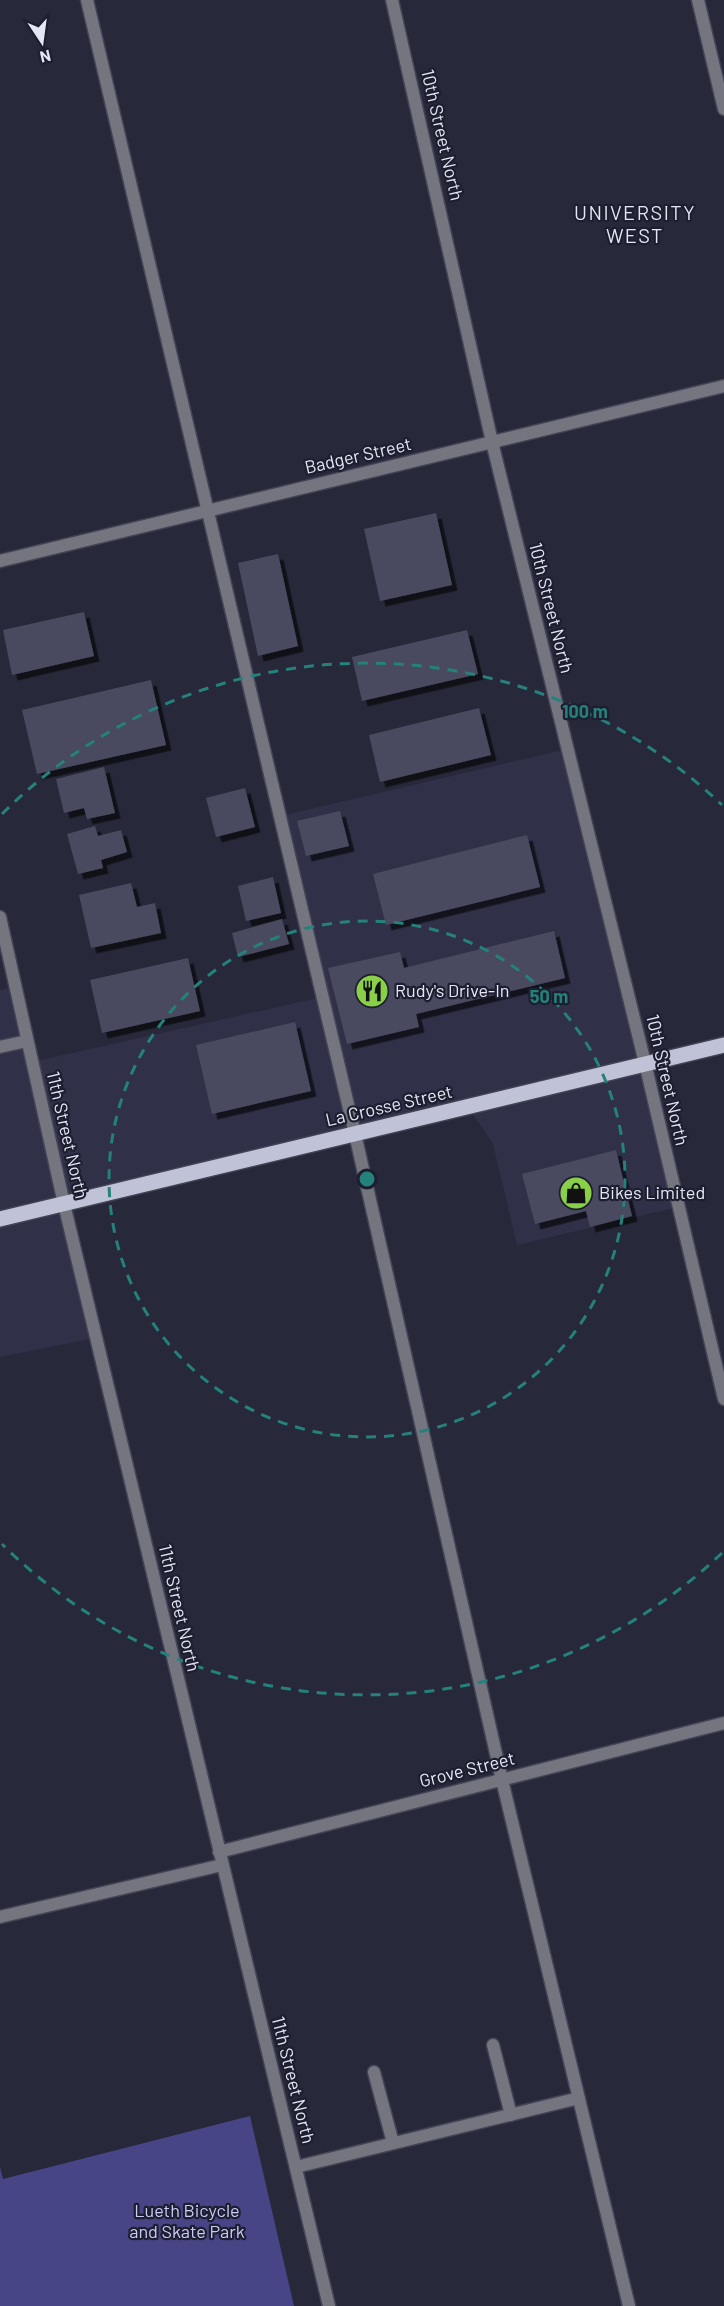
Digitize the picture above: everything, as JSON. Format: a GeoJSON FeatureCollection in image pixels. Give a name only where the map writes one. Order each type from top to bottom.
{"type":"FeatureCollection","features":[{"type":"Feature","properties":{"kind":"main road","name":"La Crosse Street"},"geometry":{"type":"LineString","coordinates":[[0,1219],[724,1045]]}},
{"type":"Feature","properties":{"kind":"street"},"geometry":{"type":"LineString","coordinates":[[87,0],[355,1134],[502,1780],[629,2306]]}},
{"type":"Feature","properties":{"kind":"street","name":"10th Street North"},"geometry":{"type":"LineString","coordinates":[[393,0],[492,442],[645,1063],[724,1398]]}},
{"type":"Feature","properties":{"kind":"street"},"geometry":{"type":"LineString","coordinates":[[698,0],[724,109]]}},
{"type":"Feature","properties":{"kind":"street","name":"Badger Street"},"geometry":{"type":"LineString","coordinates":[[0,561],[724,387]]}},
{"type":"Feature","properties":{"kind":"street","name":"11th Street North"},"geometry":{"type":"LineString","coordinates":[[0,917],[64,1204],[329,2306]]}},
{"type":"Feature","properties":{"kind":"street"},"geometry":{"type":"LineString","coordinates":[[0,1047],[27,1041]]}},
{"type":"Feature","properties":{"kind":"street","name":"Grove Street"},"geometry":{"type":"LineString","coordinates":[[0,1917],[502,1780],[724,1724]]}},
{"type":"Feature","properties":{"kind":"street"},"geometry":{"type":"LineString","coordinates":[[494,2045],[511,2115]]}},
{"type":"Feature","properties":{"kind":"street"},"geometry":{"type":"LineString","coordinates":[[374,2072],[393,2143]]}},
{"type":"Feature","properties":{"kind":"street"},"geometry":{"type":"LineString","coordinates":[[296,2167],[579,2098]]}},
{"type":"Feature","properties":{"kind":"shaded area"},"geometry":{"type":"Polygon","coordinates":[[[567,749],[678,1207],[517,1245],[493,1144],[468,1107],[64,1204],[96,1338],[0,1357],[0,990],[16,987],[32,1062],[322,997],[281,816],[567,749]]]}},
{"type":"Feature","properties":{"kind":"green space","name":"Lueth Bicycle and Skate Park"},"geometry":{"type":"Polygon","coordinates":[[[250,2116],[294,2306],[0,2306],[0,2167],[3,2179],[250,2116]]]}},
{"type":"Feature","properties":{"kind":"building"},"geometry":{"type":"Polygon","coordinates":[[[436,513],[452,585],[380,601],[364,529],[436,513]]]}},
{"type":"Feature","properties":{"kind":"building"},"geometry":{"type":"Polygon","coordinates":[[[278,554],[298,646],[258,656],[238,563],[278,554]]]}},
{"type":"Feature","properties":{"kind":"building"},"geometry":{"type":"Polygon","coordinates":[[[84,612],[94,656],[12,675],[3,630],[84,612]]]}},
{"type":"Feature","properties":{"kind":"building"},"geometry":{"type":"Polygon","coordinates":[[[467,630],[478,674],[362,701],[352,657],[467,630]]]}},
{"type":"Feature","properties":{"kind":"building"},"geometry":{"type":"Polygon","coordinates":[[[151,680],[166,745],[37,774],[22,710],[151,680]]]}},
{"type":"Feature","properties":{"kind":"building"},"geometry":{"type":"Polygon","coordinates":[[[479,708],[491,755],[380,782],[369,735],[479,708]]]}},
{"type":"Feature","properties":{"kind":"building"},"geometry":{"type":"Polygon","coordinates":[[[104,767],[115,813],[87,819],[84,808],[64,813],[56,779],[104,767]]]}},
{"type":"Feature","properties":{"kind":"building"},"geometry":{"type":"Polygon","coordinates":[[[245,788],[255,827],[216,837],[206,798],[245,788]]]}},
{"type":"Feature","properties":{"kind":"building"},"geometry":{"type":"Polygon","coordinates":[[[340,811],[349,846],[306,856],[297,821],[340,811]]]}},
{"type":"Feature","properties":{"kind":"building"},"geometry":{"type":"Polygon","coordinates":[[[95,826],[98,836],[121,830],[127,852],[101,860],[103,868],[78,874],[67,834],[95,826]]]}},
{"type":"Feature","properties":{"kind":"building"},"geometry":{"type":"Polygon","coordinates":[[[527,835],[540,887],[386,925],[373,874],[527,835]]]}},
{"type":"Feature","properties":{"kind":"building"},"geometry":{"type":"Polygon","coordinates":[[[273,877],[281,913],[246,921],[238,886],[273,877]]]}},
{"type":"Feature","properties":{"kind":"building"},"geometry":{"type":"Polygon","coordinates":[[[131,883],[137,907],[155,903],[161,933],[91,948],[79,895],[131,883]]]}},
{"type":"Feature","properties":{"kind":"building"},"geometry":{"type":"Polygon","coordinates":[[[282,919],[289,944],[238,957],[232,933],[282,919]]]}},
{"type":"Feature","properties":{"kind":"building"},"geometry":{"type":"Polygon","coordinates":[[[554,931],[565,978],[416,1014],[419,1027],[347,1044],[328,968],[400,952],[404,968],[554,931]]]}},
{"type":"Feature","properties":{"kind":"building"},"geometry":{"type":"Polygon","coordinates":[[[188,958],[200,1011],[102,1033],[90,980],[188,958]]]}},
{"type":"Feature","properties":{"kind":"building"},"geometry":{"type":"Polygon","coordinates":[[[295,1022],[311,1091],[212,1114],[196,1045],[295,1022]]]}},
{"type":"Feature","properties":{"kind":"building","name":"Bikes Limited"},"geometry":{"type":"Polygon","coordinates":[[[616,1150],[632,1216],[590,1227],[586,1211],[535,1224],[522,1174],[616,1150]]]}},
{"type":"Feature","properties":{"kind":"place","name":"Rudy's Drive-In"},"geometry":{"type":"Point","coordinates":[372,991]}},
{"type":"Feature","properties":{"kind":"place","name":"Bikes Limited"},"geometry":{"type":"Point","coordinates":[576,1193]}},
{"type":"Feature","properties":{"kind":"district","name":"UNIVERSITY WEST"},"geometry":{"type":"Point","coordinates":[635,224]}}]}
